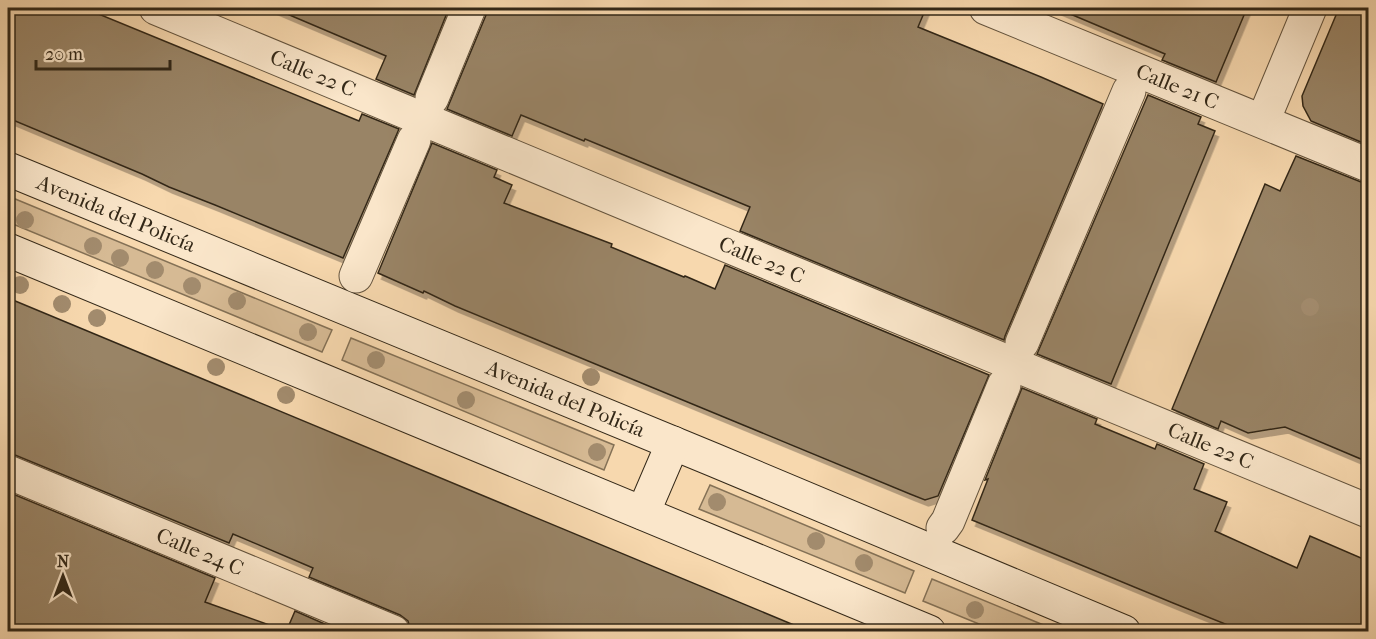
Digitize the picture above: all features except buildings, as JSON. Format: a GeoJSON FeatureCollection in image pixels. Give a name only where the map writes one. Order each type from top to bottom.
{"type":"FeatureCollection","features":[{"type":"Feature","properties":{"kind":"street","name":"Calle 22 C"},"geometry":{"type":"LineString","coordinates":[[156,8],[1368,511]]}},
{"type":"Feature","properties":{"kind":"street"},"geometry":{"type":"LineString","coordinates":[[432,98],[469,8]]}},
{"type":"Feature","properties":{"kind":"street","name":"Calle 21 C"},"geometry":{"type":"LineString","coordinates":[[986,8],[1368,165]]}},
{"type":"Feature","properties":{"kind":"street"},"geometry":{"type":"LineString","coordinates":[[1263,121],[1310,8]]}},
{"type":"Feature","properties":{"kind":"street"},"geometry":{"type":"LineString","coordinates":[[1022,343],[1129,91]]}},
{"type":"Feature","properties":{"kind":"street"},"geometry":{"type":"LineString","coordinates":[[356,276],[414,140]]}},
{"type":"Feature","properties":{"kind":"street","name":"Avenida del Policía"},"geometry":{"type":"LineString","coordinates":[[8,169],[1124,632]]}},
{"type":"Feature","properties":{"kind":"street"},"geometry":{"type":"LineString","coordinates":[[8,250],[929,632]]}},
{"type":"Feature","properties":{"kind":"street"},"geometry":{"type":"LineString","coordinates":[[943,528],[948,521],[1004,385]]}},
{"type":"Feature","properties":{"kind":"street"},"geometry":{"type":"LineString","coordinates":[[643,513],[673,443]]}},
{"type":"Feature","properties":{"kind":"street","name":"Calle 24 C"},"geometry":{"type":"LineString","coordinates":[[8,472],[393,632]]}},
{"type":"Feature","properties":{"kind":"shaded area"},"geometry":{"type":"Polygon","coordinates":[[[8,196],[332,330],[322,352],[8,222],[8,196]]]}},
{"type":"Feature","properties":{"kind":"shaded area"},"geometry":{"type":"Polygon","coordinates":[[[351,338],[614,445],[604,470],[342,360],[351,338]]]}},
{"type":"Feature","properties":{"kind":"shaded area"},"geometry":{"type":"Polygon","coordinates":[[[710,485],[914,571],[905,593],[699,509],[710,485]]]}},
{"type":"Feature","properties":{"kind":"shaded area"},"geometry":{"type":"Polygon","coordinates":[[[932,579],[1058,631],[996,631],[923,601],[932,579]]]}}]}
